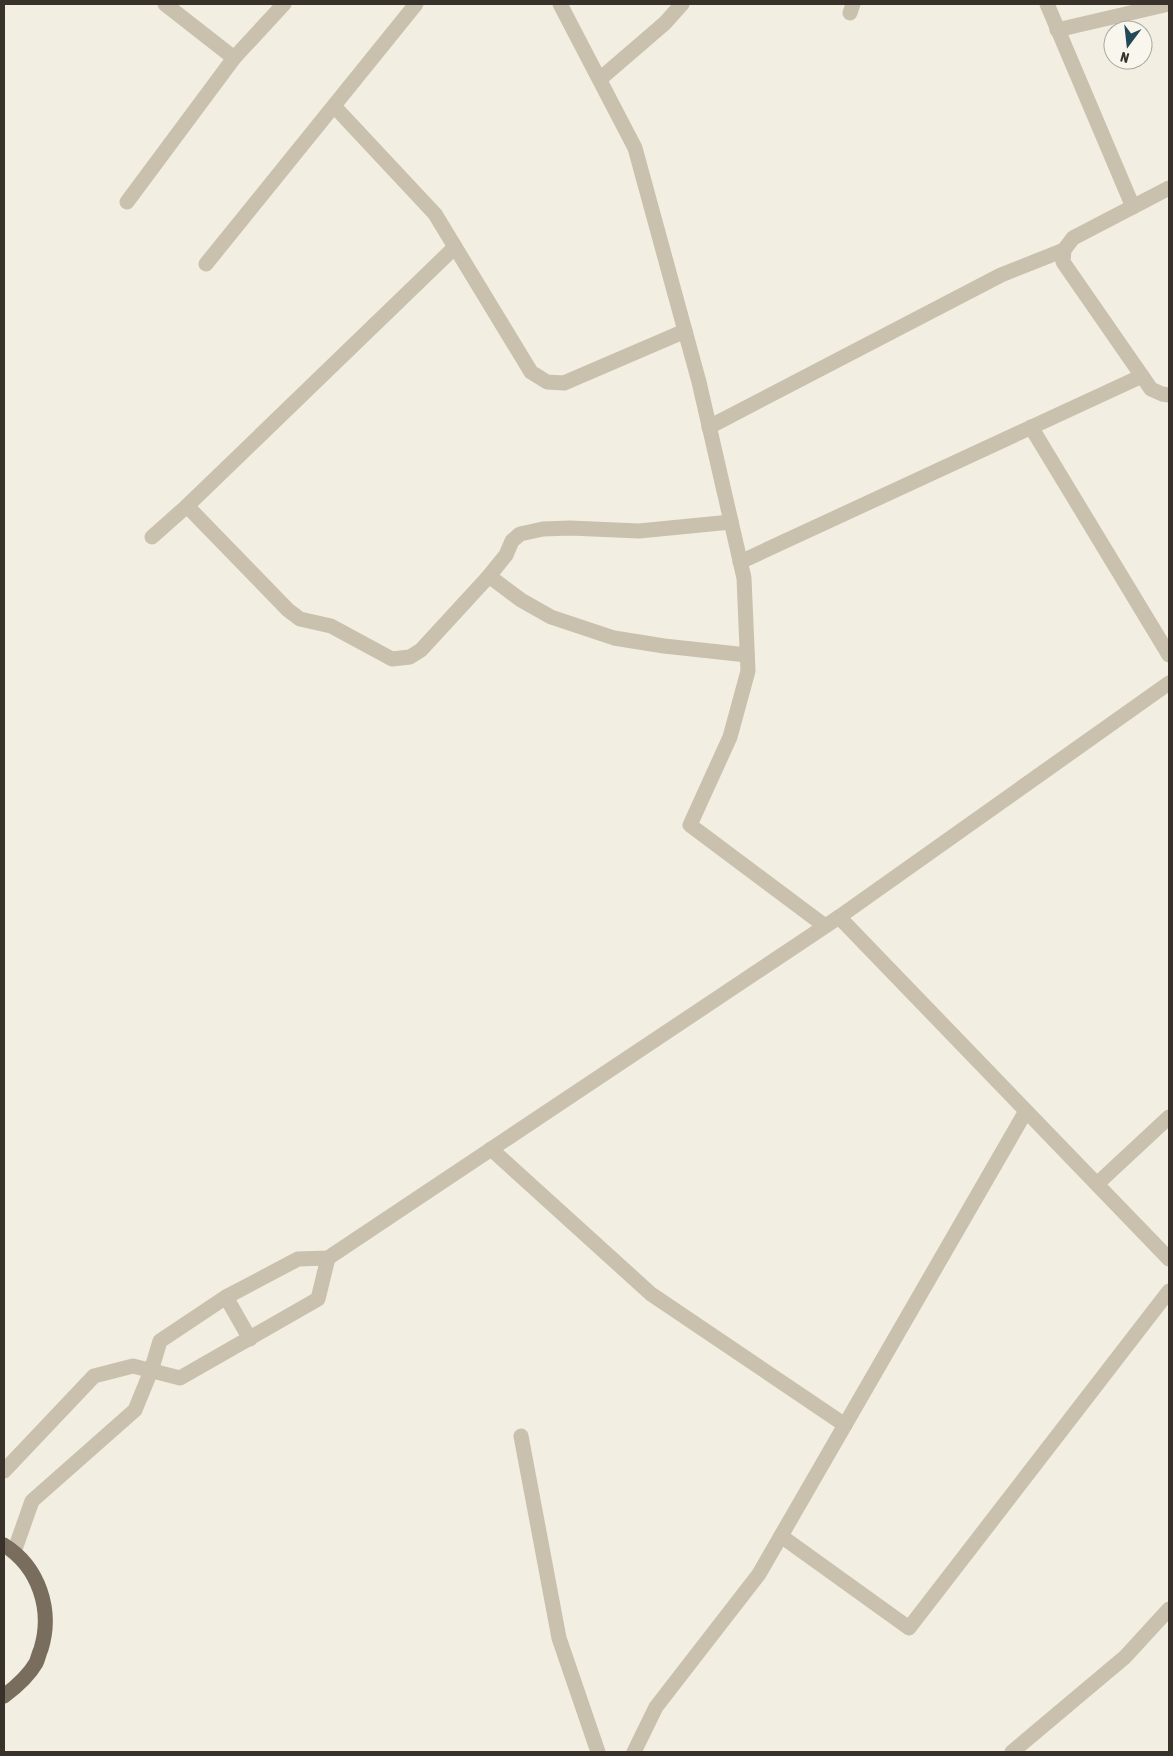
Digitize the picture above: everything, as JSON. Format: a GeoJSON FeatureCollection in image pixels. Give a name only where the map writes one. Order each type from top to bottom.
{"type":"FeatureCollection","features":[{"type":"Feature","properties":{"kind":"main road"},"geometry":{"type":"LineString","coordinates":[[4,1696],[18,1686],[36,1663],[45,1634],[45,1603],[34,1575],[9,1548]]}},
{"type":"Feature","properties":{"kind":"street"},"geometry":{"type":"LineString","coordinates":[[165,4],[234,58]]}},
{"type":"Feature","properties":{"kind":"street"},"geometry":{"type":"LineString","coordinates":[[127,202],[234,58],[284,4]]}},
{"type":"Feature","properties":{"kind":"street"},"geometry":{"type":"LineString","coordinates":[[206,264],[416,4]]}},
{"type":"Feature","properties":{"kind":"street"},"geometry":{"type":"LineString","coordinates":[[560,4],[635,148],[685,331],[744,578],[748,671],[730,737],[690,825],[825,926]]}},
{"type":"Feature","properties":{"kind":"street"},"geometry":{"type":"LineString","coordinates":[[600,79],[665,23],[682,4]]}},
{"type":"Feature","properties":{"kind":"street"},"geometry":{"type":"LineString","coordinates":[[1047,4],[1133,207]]}},
{"type":"Feature","properties":{"kind":"street"},"geometry":{"type":"LineString","coordinates":[[1057,30],[1169,4]]}},
{"type":"Feature","properties":{"kind":"street"},"geometry":{"type":"LineString","coordinates":[[334,106],[435,214],[531,372],[547,382],[564,383],[685,331]]}},
{"type":"Feature","properties":{"kind":"street"},"geometry":{"type":"LineString","coordinates":[[709,428],[1002,275],[1064,250],[1074,238],[1169,188]]}},
{"type":"Feature","properties":{"kind":"street"},"geometry":{"type":"LineString","coordinates":[[152,537],[187,506],[455,246]]}},
{"type":"Feature","properties":{"kind":"street"},"geometry":{"type":"LineString","coordinates":[[1064,250],[1063,262],[1150,388],[1169,395]]}},
{"type":"Feature","properties":{"kind":"street"},"geometry":{"type":"LineString","coordinates":[[740,562],[1142,376]]}},
{"type":"Feature","properties":{"kind":"street"},"geometry":{"type":"LineString","coordinates":[[1031,427],[1169,654]]}},
{"type":"Feature","properties":{"kind":"street"},"geometry":{"type":"LineString","coordinates":[[187,506],[288,610],[300,619],[331,626],[392,659],[410,657],[421,650],[489,576],[506,555],[512,541],[520,534],[543,529],[570,528],[639,531],[731,522]]}},
{"type":"Feature","properties":{"kind":"street"},"geometry":{"type":"LineString","coordinates":[[489,576],[521,600],[550,617],[614,638],[664,646],[747,655]]}},
{"type":"Feature","properties":{"kind":"street"},"geometry":{"type":"LineString","coordinates":[[9,1548],[32,1502],[135,1410],[151,1371],[160,1341],[226,1297],[298,1259],[328,1258],[839,917],[1169,683]]}},
{"type":"Feature","properties":{"kind":"street"},"geometry":{"type":"LineString","coordinates":[[839,917],[1169,1259]]}},
{"type":"Feature","properties":{"kind":"street"},"geometry":{"type":"LineString","coordinates":[[634,1752],[656,1707],[759,1574],[1026,1111]]}},
{"type":"Feature","properties":{"kind":"street"},"geometry":{"type":"LineString","coordinates":[[1097,1184],[1169,1117]]}},
{"type":"Feature","properties":{"kind":"street"},"geometry":{"type":"LineString","coordinates":[[491,1149],[651,1294],[845,1425]]}},
{"type":"Feature","properties":{"kind":"street"},"geometry":{"type":"LineString","coordinates":[[4,1471],[94,1376],[133,1366],[180,1378],[318,1299],[328,1258]]}},
{"type":"Feature","properties":{"kind":"street"},"geometry":{"type":"LineString","coordinates":[[781,1536],[909,1628],[1169,1291]]}},
{"type":"Feature","properties":{"kind":"street"},"geometry":{"type":"LineString","coordinates":[[226,1297],[250,1339]]}},
{"type":"Feature","properties":{"kind":"street"},"geometry":{"type":"LineString","coordinates":[[521,1436],[559,1638],[598,1752]]}},
{"type":"Feature","properties":{"kind":"street"},"geometry":{"type":"LineString","coordinates":[[1012,1752],[1125,1657],[1169,1608]]}}]}
